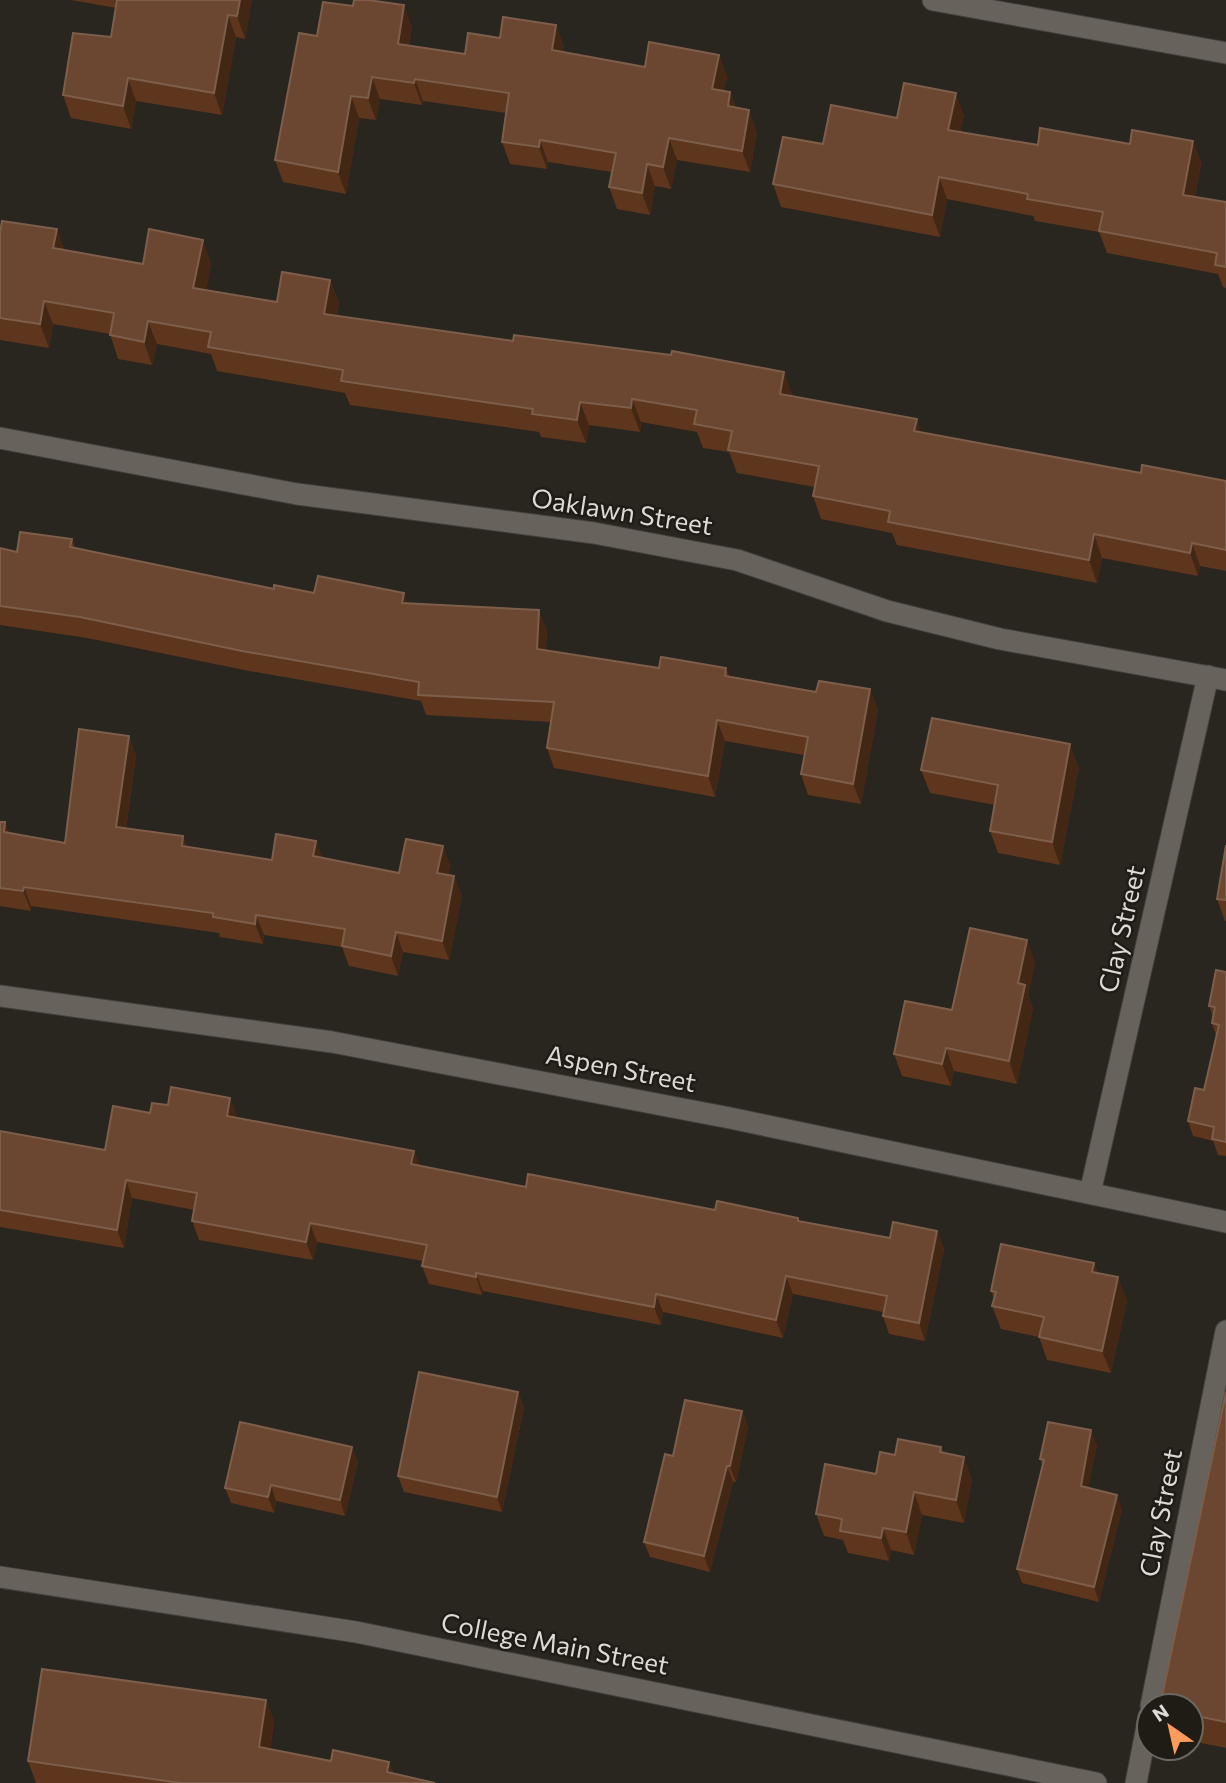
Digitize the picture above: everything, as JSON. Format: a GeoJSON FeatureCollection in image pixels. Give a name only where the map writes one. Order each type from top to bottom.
{"type":"FeatureCollection","features":[{"type":"Feature","properties":{"kind":"street"},"geometry":{"type":"LineString","coordinates":[[933,0],[1226,53]]}},
{"type":"Feature","properties":{"kind":"street","name":"Oaklawn Street"},"geometry":{"type":"LineString","coordinates":[[0,438],[297,494],[594,533],[737,560],[799,584],[912,618],[1000,639],[1217,678]]}},
{"type":"Feature","properties":{"kind":"street","name":"Clay Street"},"geometry":{"type":"LineString","coordinates":[[1090,1193],[1217,678]]}},
{"type":"Feature","properties":{"kind":"street","name":"Aspen Street"},"geometry":{"type":"LineString","coordinates":[[0,996],[332,1042],[717,1115],[1226,1222]]}},
{"type":"Feature","properties":{"kind":"street","name":"Clay Street"},"geometry":{"type":"LineString","coordinates":[[1154,1692],[1226,1331]]}},
{"type":"Feature","properties":{"kind":"street","name":"College Main Street"},"geometry":{"type":"LineString","coordinates":[[0,1577],[356,1632],[1096,1783]]}},
{"type":"Feature","properties":{"kind":"street"},"geometry":{"type":"LineString","coordinates":[[1136,1783],[1140,1762]]}},
{"type":"Feature","properties":{"kind":"building"},"geometry":{"type":"Polygon","coordinates":[[[117,0],[240,0],[237,16],[228,15],[214,93],[128,78],[123,106],[63,95],[73,33],[111,37],[117,0]]]}},
{"type":"Feature","properties":{"kind":"building"},"geometry":{"type":"Polygon","coordinates":[[[354,0],[404,5],[398,44],[465,54],[468,33],[500,38],[503,17],[556,25],[552,50],[645,67],[649,42],[719,55],[712,89],[730,92],[728,106],[749,110],[742,151],[669,138],[663,167],[647,164],[642,193],[609,187],[616,153],[540,140],[539,147],[502,142],[509,93],[415,79],[414,83],[372,77],[368,98],[351,96],[338,172],[275,160],[299,33],[317,36],[323,2],[353,6],[354,0]]]}},
{"type":"Feature","properties":{"kind":"building"},"geometry":{"type":"Polygon","coordinates":[[[904,83],[956,93],[948,130],[1038,145],[1040,128],[1130,144],[1132,130],[1193,141],[1183,195],[1226,202],[1226,267],[1215,265],[1217,253],[1099,231],[1103,212],[1027,199],[1028,194],[939,177],[932,215],[773,184],[783,137],[823,144],[831,105],[897,118],[904,83]]]}},
{"type":"Feature","properties":{"kind":"building"},"geometry":{"type":"Polygon","coordinates":[[[2,221],[57,229],[53,248],[143,264],[149,229],[203,240],[193,288],[277,302],[282,272],[330,280],[324,314],[513,341],[514,335],[671,355],[672,351],[784,372],[780,394],[917,419],[914,431],[1141,473],[1142,465],[1226,481],[1226,550],[1192,543],[1190,553],[1094,534],[1089,560],[888,522],[890,511],[813,496],[819,466],[728,450],[732,431],[694,424],[697,410],[632,399],[631,408],[580,402],[577,420],[532,414],[533,409],[341,381],[343,370],[208,347],[211,332],[148,321],[144,342],[110,335],[114,313],[44,301],[40,324],[0,318],[2,221]]]}},
{"type":"Feature","properties":{"kind":"building"},"geometry":{"type":"Polygon","coordinates":[[[20,532],[72,539],[70,547],[274,589],[274,585],[314,593],[318,576],[404,593],[402,603],[539,610],[537,649],[659,668],[661,657],[726,668],[725,676],[816,692],[819,681],[870,689],[853,784],[801,774],[808,737],[717,720],[708,776],[547,748],[554,702],[418,695],[419,682],[242,651],[80,617],[0,606],[0,548],[17,552],[20,532]]]}},
{"type":"Feature","properties":{"kind":"building"},"geometry":{"type":"Polygon","coordinates":[[[932,718],[1070,744],[1052,842],[990,831],[998,785],[921,770],[932,718]]]}},
{"type":"Feature","properties":{"kind":"building"},"geometry":{"type":"Polygon","coordinates":[[[79,729],[129,736],[116,827],[183,836],[182,846],[272,860],[276,834],[316,841],[313,856],[399,873],[406,839],[443,846],[437,873],[454,876],[442,941],[396,932],[391,956],[342,946],[345,929],[256,915],[255,924],[213,917],[213,913],[24,887],[23,891],[0,888],[0,822],[5,822],[4,832],[65,843],[79,729]]]}},
{"type":"Feature","properties":{"kind":"building"},"geometry":{"type":"Polygon","coordinates":[[[1226,845],[1226,900],[1217,899],[1226,845]]]}},
{"type":"Feature","properties":{"kind":"building"},"geometry":{"type":"Polygon","coordinates":[[[970,928],[1027,940],[1018,983],[1025,985],[1009,1061],[946,1048],[942,1064],[894,1054],[905,1001],[952,1010],[970,928]]]}},
{"type":"Feature","properties":{"kind":"building"},"geometry":{"type":"Polygon","coordinates":[[[1216,970],[1226,972],[1226,1142],[1212,1139],[1214,1127],[1188,1121],[1195,1088],[1204,1090],[1219,1025],[1212,1023],[1215,1007],[1209,1006],[1216,970]]]}},
{"type":"Feature","properties":{"kind":"building"},"geometry":{"type":"Polygon","coordinates":[[[171,1087],[230,1098],[227,1116],[414,1151],[411,1164],[526,1187],[528,1174],[715,1210],[717,1201],[798,1218],[798,1221],[890,1238],[893,1222],[937,1231],[919,1323],[883,1316],[887,1296],[786,1276],[776,1320],[656,1294],[654,1307],[476,1273],[476,1277],[422,1266],[427,1245],[310,1223],[306,1242],[192,1221],[197,1193],[126,1180],[117,1230],[0,1210],[0,1131],[105,1150],[113,1106],[150,1113],[152,1103],[168,1105],[171,1087]]]}},
{"type":"Feature","properties":{"kind":"building"},"geometry":{"type":"Polygon","coordinates":[[[1001,1244],[1094,1263],[1092,1272],[1118,1277],[1102,1351],[1039,1337],[1044,1317],[992,1306],[996,1292],[991,1291],[1001,1244]]]}},
{"type":"Feature","properties":{"kind":"building"},"geometry":{"type":"Polygon","coordinates":[[[419,1372],[518,1392],[497,1497],[398,1476],[419,1372]]]}},
{"type":"Feature","properties":{"kind":"building"},"geometry":{"type":"Polygon","coordinates":[[[1226,1392],[1226,1722],[1205,1718],[1205,1692],[1163,1692],[1226,1392]]]}},
{"type":"Feature","properties":{"kind":"building"},"geometry":{"type":"Polygon","coordinates":[[[685,1400],[742,1411],[730,1466],[727,1466],[704,1556],[644,1542],[665,1454],[673,1456],[685,1400]]]}},
{"type":"Feature","properties":{"kind":"building"},"geometry":{"type":"Polygon","coordinates":[[[240,1422],[352,1447],[340,1500],[271,1485],[268,1497],[225,1488],[240,1422]]]}},
{"type":"Feature","properties":{"kind":"building"},"geometry":{"type":"Polygon","coordinates":[[[1048,1422],[1091,1430],[1081,1486],[1117,1495],[1094,1587],[1017,1569],[1044,1460],[1040,1459],[1048,1422]]]}},
{"type":"Feature","properties":{"kind":"building"},"geometry":{"type":"Polygon","coordinates":[[[898,1439],[941,1447],[940,1452],[964,1457],[956,1500],[914,1492],[906,1532],[883,1528],[881,1538],[840,1531],[842,1519],[816,1514],[825,1464],[876,1474],[880,1452],[895,1455],[898,1439]]]}},
{"type":"Feature","properties":{"kind":"building"},"geometry":{"type":"Polygon","coordinates":[[[42,1669],[266,1700],[259,1747],[331,1761],[333,1750],[389,1762],[387,1772],[435,1783],[180,1783],[28,1761],[42,1669]]]}}]}
